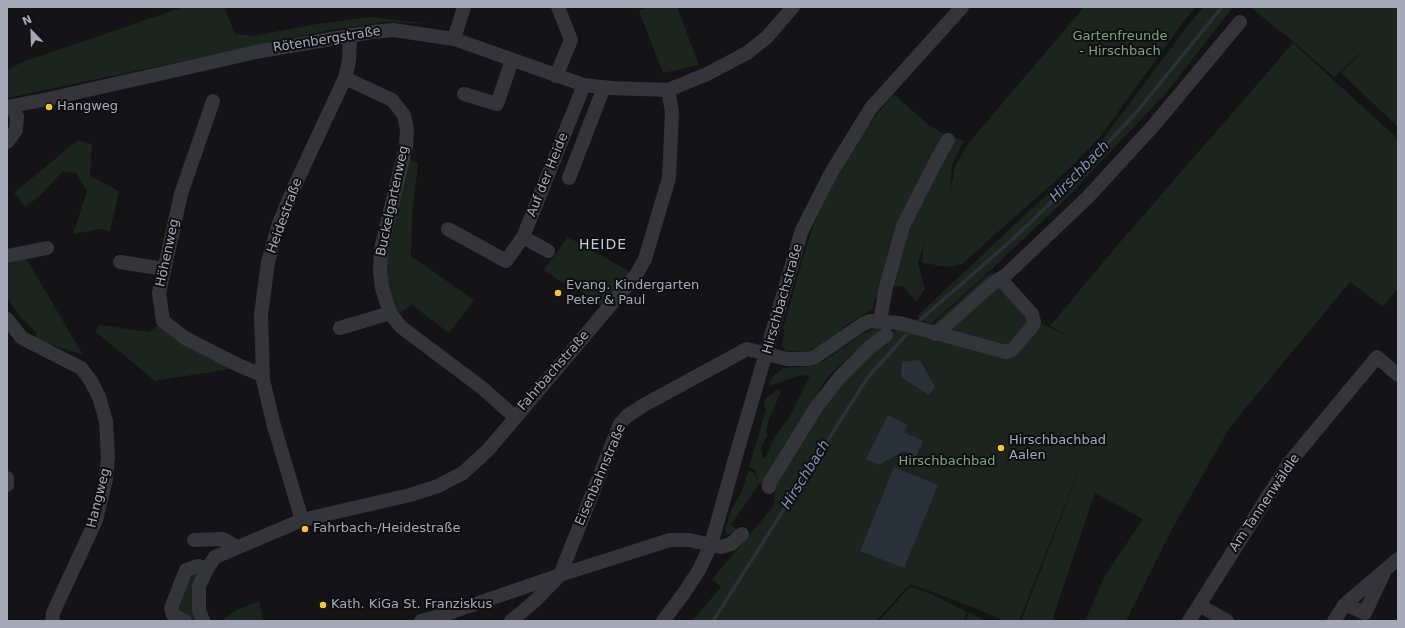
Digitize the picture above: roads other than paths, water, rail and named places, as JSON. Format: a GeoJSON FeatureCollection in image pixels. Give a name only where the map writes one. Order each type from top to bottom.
{"type":"FeatureCollection","features":[{"type":"Feature","properties":{"kind":"street"},"geometry":{"type":"LineString","coordinates":[[454,39],[464,7]]}},
{"type":"Feature","properties":{"kind":"street"},"geometry":{"type":"LineString","coordinates":[[556,76],[570,40],[558,7]]}},
{"type":"Feature","properties":{"kind":"street"},"geometry":{"type":"LineString","coordinates":[[668,90],[707,74],[747,53],[767,37],[793,7]]}},
{"type":"Feature","properties":{"kind":"street","name":"Hirschbachstraße"},"geometry":{"type":"LineString","coordinates":[[663,621],[699,570],[711,545],[802,230],[831,173],[871,108],[962,7]]}},
{"type":"Feature","properties":{"kind":"street"},"geometry":{"type":"LineString","coordinates":[[936,334],[993,283],[1006,275],[1088,197],[1154,125],[1240,22]]}},
{"type":"Feature","properties":{"kind":"street","name":"Rötenbergstraße"},"geometry":{"type":"LineString","coordinates":[[9,107],[261,51],[350,35],[393,30],[454,39],[584,85],[668,90]]}},
{"type":"Feature","properties":{"kind":"street","name":"Heidestraße"},"geometry":{"type":"LineString","coordinates":[[302,520],[274,426],[262,375],[261,315],[268,262],[278,226],[295,185],[346,78],[349,61],[350,35]]}},
{"type":"Feature","properties":{"kind":"street"},"geometry":{"type":"LineString","coordinates":[[464,94],[498,104],[512,60]]}},
{"type":"Feature","properties":{"kind":"street","name":"Buckelgartenweg"},"geometry":{"type":"LineString","coordinates":[[346,78],[392,100],[404,115],[407,130],[406,146],[381,249],[380,271],[382,288],[390,313],[401,327],[481,387],[515,417]]}},
{"type":"Feature","properties":{"kind":"street","name":"Auf der Heide"},"geometry":{"type":"LineString","coordinates":[[448,229],[506,261],[523,237],[584,85]]}},
{"type":"Feature","properties":{"kind":"street"},"geometry":{"type":"LineString","coordinates":[[569,178],[604,87]]}},
{"type":"Feature","properties":{"kind":"street","name":"Fahrbachstraße"},"geometry":{"type":"LineString","coordinates":[[203,621],[199,610],[199,586],[207,569],[216,557],[302,520],[410,495],[438,486],[463,472],[488,450],[636,275],[645,259],[669,178],[672,112],[668,90]]}},
{"type":"Feature","properties":{"kind":"street","name":"Höhenweg"},"geometry":{"type":"LineString","coordinates":[[213,101],[181,194],[159,293],[163,321],[185,338],[238,365],[262,375]]}},
{"type":"Feature","properties":{"kind":"street"},"geometry":{"type":"LineString","coordinates":[[7,142],[16,130],[17,116],[9,107]]}},
{"type":"Feature","properties":{"kind":"street"},"geometry":{"type":"LineString","coordinates":[[948,140],[935,162],[903,226],[886,287],[880,321],[899,324],[999,351],[1006,352],[1012,350],[1032,327],[1034,322],[1032,314],[1004,283],[1000,281],[993,283]]}},
{"type":"Feature","properties":{"kind":"street"},"geometry":{"type":"LineString","coordinates":[[523,237],[548,251]]}},
{"type":"Feature","properties":{"kind":"street"},"geometry":{"type":"LineString","coordinates":[[7,256],[47,248]]}},
{"type":"Feature","properties":{"kind":"street"},"geometry":{"type":"LineString","coordinates":[[120,262],[164,269]]}},
{"type":"Feature","properties":{"kind":"street"},"geometry":{"type":"LineString","coordinates":[[340,328],[390,313]]}},
{"type":"Feature","properties":{"kind":"street","name":"Hangweg"},"geometry":{"type":"LineString","coordinates":[[7,319],[22,338],[81,368],[91,381],[99,397],[106,421],[108,457],[106,479],[96,520],[53,613],[52,621]]}},
{"type":"Feature","properties":{"kind":"street","name":"Eisenbahnstraße"},"geometry":{"type":"LineString","coordinates":[[511,621],[536,600],[560,575],[620,424],[627,416],[644,405],[747,349],[787,360],[808,359],[815,357],[863,324],[870,321],[880,321]]}},
{"type":"Feature","properties":{"kind":"street"},"geometry":{"type":"LineString","coordinates":[[769,487],[770,482],[817,406],[840,377],[871,346],[886,335]]}},
{"type":"Feature","properties":{"kind":"street","name":"Am Tannenwäldle"},"geometry":{"type":"LineString","coordinates":[[1189,621],[1289,463],[1377,356],[1398,375]]}},
{"type":"Feature","properties":{"kind":"street"},"geometry":{"type":"LineString","coordinates":[[7,478],[7,485]]}},
{"type":"Feature","properties":{"kind":"street"},"geometry":{"type":"LineString","coordinates":[[421,621],[670,540],[690,540],[722,547],[731,544],[742,534]]}},
{"type":"Feature","properties":{"kind":"street"},"geometry":{"type":"LineString","coordinates":[[194,540],[223,539],[237,547]]}},
{"type":"Feature","properties":{"kind":"street"},"geometry":{"type":"LineString","coordinates":[[209,540],[216,557]]}},
{"type":"Feature","properties":{"kind":"street"},"geometry":{"type":"LineString","coordinates":[[1334,621],[1345,604],[1398,559]]}},
{"type":"Feature","properties":{"kind":"street"},"geometry":{"type":"LineString","coordinates":[[185,621],[172,615],[171,608],[186,570],[198,566],[207,569]]}},
{"type":"Feature","properties":{"kind":"street"},"geometry":{"type":"LineString","coordinates":[[1345,604],[1365,613],[1385,571]]}},
{"type":"Feature","properties":{"kind":"street"},"geometry":{"type":"LineString","coordinates":[[1199,605],[1227,621]]}},
{"type":"Feature","properties":{"kind":"waterway","name":"Hirschbach"},"geometry":{"type":"LineString","coordinates":[[920,320],[1013,239],[1064,190],[1135,114],[1222,7]]}},
{"type":"Feature","properties":{"kind":"waterway","name":"Hirschbach"},"geometry":{"type":"LineString","coordinates":[[713,621],[868,377],[906,335]]}},
{"type":"Feature","properties":{"kind":"place","name":"Hangweg"},"geometry":{"type":"Point","coordinates":[49,107]}},
{"type":"Feature","properties":{"kind":"place","name":"Evang. Kindergarten Peter & Paul"},"geometry":{"type":"Point","coordinates":[558,293]}},
{"type":"Feature","properties":{"kind":"place","name":"Hirschbachbad Aalen"},"geometry":{"type":"Point","coordinates":[1001,448]}},
{"type":"Feature","properties":{"kind":"place","name":"Fahrbach-/Heidestraße"},"geometry":{"type":"Point","coordinates":[305,529]}},
{"type":"Feature","properties":{"kind":"place","name":"Kath. KiGa St. Franziskus"},"geometry":{"type":"Point","coordinates":[323,605]}},
{"type":"Feature","properties":{"kind":"district","name":"HEIDE"},"geometry":{"type":"Point","coordinates":[603,245]}},
{"type":"Feature","properties":{"kind":"park label","name":"Gartenfreunde - Hirschbach"},"geometry":{"type":"Point","coordinates":[1120,44]}},
{"type":"Feature","properties":{"kind":"park label","name":"Hirschbachbad"},"geometry":{"type":"Point","coordinates":[947,462]}}]}
